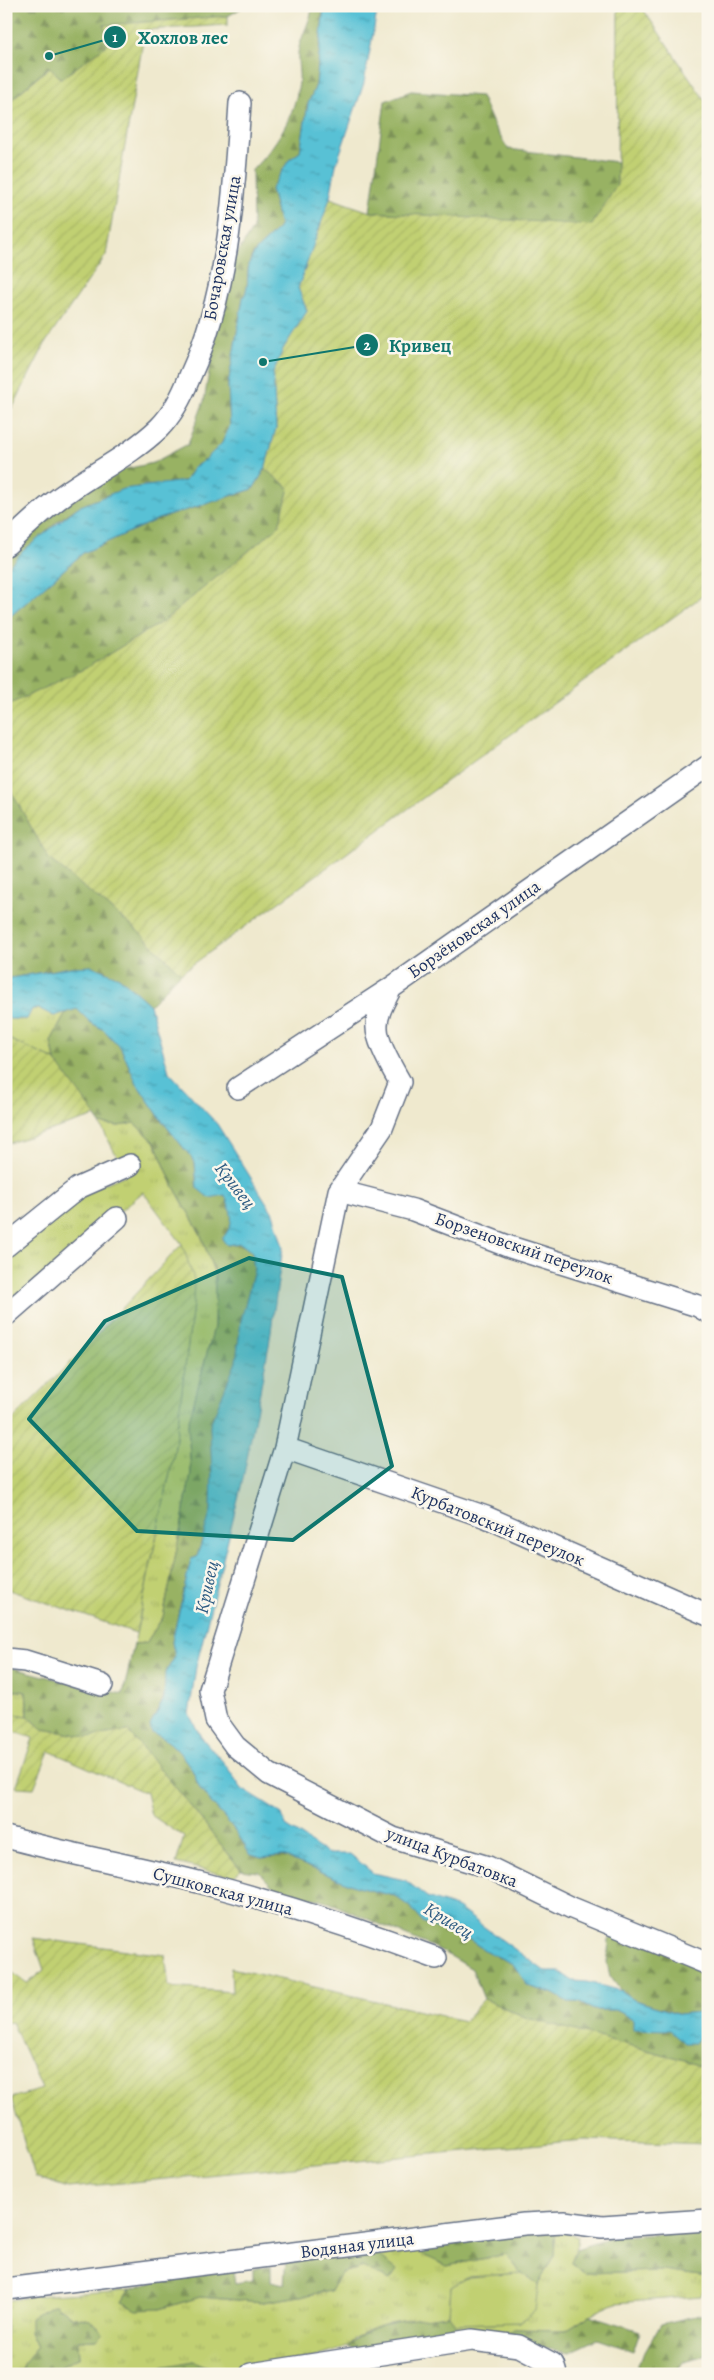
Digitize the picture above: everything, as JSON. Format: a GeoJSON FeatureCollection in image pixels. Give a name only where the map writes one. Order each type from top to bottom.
{"type":"FeatureCollection","features":[{"type":"Feature","properties":{"kind":"street","name":"Бочаровская улица"},"geometry":{"type":"LineString","coordinates":[[6,545],[68,491],[160,428],[180,398],[200,356],[218,292],[234,200],[240,103]]}},
{"type":"Feature","properties":{"kind":"street","name":"Борзёновская улица"},"geometry":{"type":"LineString","coordinates":[[238,1088],[391,988],[708,766]]}},
{"type":"Feature","properties":{"kind":"street"},"geometry":{"type":"LineString","coordinates":[[285,1448],[339,1191],[382,1128],[400,1082],[389,1062],[377,1028],[381,1007],[391,988]]}},
{"type":"Feature","properties":{"kind":"street"},"geometry":{"type":"LineString","coordinates":[[6,1246],[78,1188],[130,1165]]}},
{"type":"Feature","properties":{"kind":"street","name":"Борзеновский переулок"},"geometry":{"type":"LineString","coordinates":[[339,1191],[413,1210],[510,1247],[705,1304]]}},
{"type":"Feature","properties":{"kind":"street"},"geometry":{"type":"LineString","coordinates":[[6,1315],[117,1218]]}},
{"type":"Feature","properties":{"kind":"street","name":"Курбатовский переулок"},"geometry":{"type":"LineString","coordinates":[[285,1448],[486,1517],[708,1615]]}},
{"type":"Feature","properties":{"kind":"street","name":"улица Курбатовка"},"geometry":{"type":"LineString","coordinates":[[285,1448],[210,1690],[216,1720],[235,1746],[269,1774],[393,1838],[488,1867],[572,1908],[708,1964]]}},
{"type":"Feature","properties":{"kind":"street"},"geometry":{"type":"LineString","coordinates":[[6,1659],[25,1660],[102,1685]]}},
{"type":"Feature","properties":{"kind":"street","name":"Сушковская улица"},"geometry":{"type":"LineString","coordinates":[[6,1837],[57,1851],[201,1883],[365,1931],[436,1958]]}},
{"type":"Feature","properties":{"kind":"street","name":"Водяная улица"},"geometry":{"type":"LineString","coordinates":[[6,2289],[524,2224],[564,2222],[602,2227],[708,2220]]}},
{"type":"Feature","properties":{"kind":"street"},"geometry":{"type":"LineString","coordinates":[[251,2374],[472,2340],[519,2346],[554,2369]]}},
{"type":"Feature","properties":{"kind":"highlighted area"},"geometry":{"type":"Polygon","coordinates":[[[249,1258],[342,1277],[392,1466],[293,1540],[137,1531],[29,1419],[105,1321],[249,1258]]]}},
{"type":"Feature","properties":{"kind":"green space"},"geometry":{"type":"Polygon","coordinates":[[[6,6],[245,6],[228,16],[104,25],[109,44],[61,79],[49,67],[6,104],[6,6]]]}},
{"type":"Feature","properties":{"kind":"green space"},"geometry":{"type":"Polygon","coordinates":[[[313,6],[324,6],[316,85],[308,104],[300,152],[289,160],[271,189],[280,225],[256,251],[250,261],[247,288],[243,298],[228,385],[230,425],[222,443],[205,460],[194,467],[185,481],[159,486],[144,485],[78,507],[58,521],[6,569],[6,554],[66,503],[117,471],[153,463],[188,444],[204,401],[226,272],[253,228],[252,170],[269,151],[289,118],[297,95],[299,82],[299,47],[313,6]]]}},
{"type":"Feature","properties":{"kind":"green space"},"geometry":{"type":"Polygon","coordinates":[[[618,6],[641,6],[708,105],[708,592],[181,973],[138,931],[49,859],[6,782],[6,706],[86,668],[162,622],[279,526],[289,488],[265,469],[276,428],[273,373],[283,349],[307,311],[298,288],[330,198],[370,212],[592,225],[617,185],[618,6]]]}},
{"type":"Feature","properties":{"kind":"green space"},"geometry":{"type":"Polygon","coordinates":[[[228,16],[228,25],[145,30],[106,255],[46,342],[13,407],[6,412],[6,104],[50,67],[61,79],[108,44],[104,25],[228,16]]]}},
{"type":"Feature","properties":{"kind":"green space"},"geometry":{"type":"Polygon","coordinates":[[[411,91],[481,96],[494,126],[508,149],[617,162],[617,185],[592,226],[370,212],[385,101],[411,91]]]}},
{"type":"Feature","properties":{"kind":"green space"},"geometry":{"type":"Polygon","coordinates":[[[265,469],[289,488],[279,526],[162,622],[86,668],[6,706],[6,620],[83,553],[158,519],[253,489],[265,469]]]}},
{"type":"Feature","properties":{"kind":"green space"},"geometry":{"type":"Polygon","coordinates":[[[6,782],[49,859],[138,931],[181,973],[150,1005],[119,977],[71,967],[6,979],[6,782]]]}},
{"type":"Feature","properties":{"kind":"green space"},"geometry":{"type":"Polygon","coordinates":[[[32,1009],[40,1009],[54,1016],[67,1011],[51,1041],[55,1060],[6,1038],[6,1014],[9,1019],[27,1019],[32,1009]]]}},
{"type":"Feature","properties":{"kind":"green space"},"geometry":{"type":"Polygon","coordinates":[[[77,1009],[90,1022],[104,1030],[121,1048],[137,1084],[163,1122],[195,1162],[197,1188],[225,1195],[233,1215],[227,1245],[240,1243],[252,1252],[254,1270],[241,1321],[236,1362],[210,1425],[211,1511],[197,1557],[191,1560],[172,1642],[175,1657],[167,1673],[164,1695],[152,1723],[152,1733],[164,1738],[183,1757],[193,1771],[201,1790],[234,1829],[250,1854],[261,1858],[283,1856],[357,1887],[395,1896],[410,1907],[423,1922],[439,1929],[458,1932],[486,1951],[513,1964],[528,1986],[552,1993],[568,2002],[578,2002],[594,2010],[616,2010],[633,2019],[670,2030],[708,2034],[708,2070],[684,2060],[527,2018],[484,1999],[472,1969],[442,1951],[328,1902],[274,1888],[259,1872],[241,1870],[128,1731],[88,1737],[42,1729],[28,1716],[26,1692],[6,1689],[6,1666],[82,1686],[123,1694],[134,1644],[146,1643],[163,1617],[191,1473],[188,1424],[214,1327],[215,1275],[201,1235],[173,1185],[154,1141],[134,1123],[119,1126],[100,1124],[55,1060],[51,1041],[67,1011],[77,1009]]]}},
{"type":"Feature","properties":{"kind":"green space"},"geometry":{"type":"Polygon","coordinates":[[[6,1038],[55,1060],[96,1116],[6,1144],[6,1038]]]}},
{"type":"Feature","properties":{"kind":"green space"},"geometry":{"type":"Polygon","coordinates":[[[134,1123],[154,1141],[173,1185],[201,1235],[215,1275],[214,1327],[188,1424],[191,1473],[163,1617],[146,1643],[134,1644],[174,1453],[193,1305],[182,1244],[143,1192],[6,1307],[6,1253],[80,1194],[130,1173],[114,1151],[100,1124],[119,1126],[134,1123]]]}},
{"type":"Feature","properties":{"kind":"green space"},"geometry":{"type":"Polygon","coordinates":[[[182,1244],[194,1279],[193,1305],[174,1453],[136,1633],[6,1589],[6,1426],[84,1349],[182,1244]]]}},
{"type":"Feature","properties":{"kind":"green space"},"geometry":{"type":"Polygon","coordinates":[[[6,1689],[26,1692],[28,1716],[6,1713],[6,1689]]]}},
{"type":"Feature","properties":{"kind":"green space"},"geometry":{"type":"Polygon","coordinates":[[[6,1713],[28,1716],[42,1729],[88,1737],[128,1731],[241,1870],[233,1877],[176,1863],[184,1837],[151,1815],[146,1793],[49,1751],[34,1788],[16,1787],[33,1738],[6,1729],[6,1713]]]}},
{"type":"Feature","properties":{"kind":"green space"},"geometry":{"type":"Polygon","coordinates":[[[619,1932],[708,1968],[708,2011],[681,2014],[634,2000],[621,1991],[610,1976],[607,1963],[609,1940],[619,1932]]]}},
{"type":"Feature","properties":{"kind":"green space"},"geometry":{"type":"Polygon","coordinates":[[[33,1938],[165,1955],[169,1987],[232,1992],[231,1968],[464,2021],[484,1999],[527,2018],[684,2060],[708,2070],[708,2144],[583,2140],[68,2188],[35,2177],[11,2098],[42,2089],[12,2022],[6,2023],[6,1968],[27,1983],[44,1970],[33,1938]]]}},
{"type":"Feature","properties":{"kind":"green space"},"geometry":{"type":"Polygon","coordinates":[[[556,2229],[578,2237],[571,2262],[584,2273],[663,2271],[708,2277],[708,2283],[701,2296],[616,2303],[589,2315],[566,2330],[513,2329],[505,2334],[435,2337],[456,2324],[520,2322],[534,2311],[538,2285],[554,2255],[556,2229]]]}},
{"type":"Feature","properties":{"kind":"green space"},"geometry":{"type":"Polygon","coordinates":[[[556,2229],[554,2255],[538,2285],[521,2273],[506,2254],[447,2266],[421,2254],[424,2242],[556,2229]]]}},
{"type":"Feature","properties":{"kind":"green space"},"geometry":{"type":"Polygon","coordinates":[[[708,2229],[708,2277],[663,2271],[584,2273],[571,2262],[576,2249],[616,2236],[672,2234],[708,2229]]]}},
{"type":"Feature","properties":{"kind":"green space"},"geometry":{"type":"Polygon","coordinates":[[[424,2242],[447,2266],[507,2254],[521,2273],[469,2277],[451,2287],[449,2315],[389,2323],[354,2338],[348,2347],[312,2358],[217,2370],[193,2361],[135,2374],[52,2374],[55,2370],[79,2357],[77,2340],[96,2339],[90,2320],[71,2316],[55,2304],[30,2332],[37,2347],[23,2364],[21,2374],[6,2374],[6,2301],[35,2296],[129,2290],[122,2302],[160,2309],[200,2297],[263,2302],[331,2291],[341,2273],[363,2267],[375,2253],[424,2242]]]}},
{"type":"Feature","properties":{"kind":"green space"},"geometry":{"type":"Polygon","coordinates":[[[375,2253],[397,2270],[390,2280],[362,2267],[341,2273],[331,2291],[263,2302],[200,2297],[160,2309],[137,2310],[122,2302],[129,2290],[169,2277],[233,2270],[235,2283],[253,2280],[253,2268],[271,2267],[271,2281],[284,2284],[286,2259],[375,2253]]]}},
{"type":"Feature","properties":{"kind":"green space"},"geometry":{"type":"Polygon","coordinates":[[[521,2273],[538,2285],[535,2311],[520,2322],[456,2324],[449,2315],[451,2287],[469,2277],[521,2273]]]}},
{"type":"Feature","properties":{"kind":"green space"},"geometry":{"type":"Polygon","coordinates":[[[55,2304],[71,2316],[90,2320],[103,2332],[96,2339],[78,2340],[79,2357],[55,2370],[52,2374],[21,2374],[23,2364],[37,2347],[30,2332],[30,2317],[55,2304]]]}},
{"type":"Feature","properties":{"kind":"green space"},"geometry":{"type":"Polygon","coordinates":[[[708,2313],[708,2355],[684,2361],[675,2374],[638,2374],[637,2366],[661,2324],[708,2313]]]}},
{"type":"Feature","properties":{"kind":"green space"},"geometry":{"type":"Polygon","coordinates":[[[449,2315],[456,2324],[435,2337],[355,2351],[348,2347],[356,2338],[380,2326],[394,2322],[449,2315]]]}},
{"type":"Feature","properties":{"kind":"green space"},"geometry":{"type":"Polygon","coordinates":[[[589,2315],[640,2331],[633,2351],[598,2339],[570,2352],[533,2347],[505,2334],[513,2329],[566,2330],[589,2315]]]}},
{"type":"Feature","properties":{"kind":"green space"},"geometry":{"type":"Polygon","coordinates":[[[193,2361],[217,2370],[210,2374],[135,2374],[135,2372],[193,2361]]]}},
{"type":"Feature","properties":{"kind":"water"},"geometry":{"type":"Polygon","coordinates":[[[324,6],[378,6],[364,83],[336,165],[330,198],[298,288],[307,311],[283,349],[273,373],[276,428],[265,469],[253,489],[158,519],[83,553],[6,620],[6,569],[24,550],[78,507],[123,489],[185,481],[194,467],[205,460],[222,443],[230,425],[228,385],[243,298],[247,288],[249,264],[257,250],[280,225],[271,189],[289,160],[300,152],[308,104],[316,85],[324,6]]]}},
{"type":"Feature","properties":{"kind":"water"},"geometry":{"type":"Polygon","coordinates":[[[92,966],[119,977],[150,1005],[169,1072],[217,1124],[273,1213],[283,1247],[269,1345],[243,1479],[196,1667],[189,1714],[201,1737],[225,1764],[242,1789],[282,1814],[286,1826],[328,1854],[350,1854],[373,1873],[405,1880],[427,1897],[458,1908],[546,1972],[560,1972],[573,1981],[588,1982],[621,1991],[634,2000],[680,2014],[708,2011],[708,2034],[702,2034],[695,2043],[685,2043],[670,2030],[633,2029],[633,2019],[616,2010],[594,2010],[578,2002],[568,2002],[552,1993],[528,1986],[513,1964],[486,1951],[458,1932],[439,1929],[423,1922],[410,1907],[395,1896],[357,1887],[283,1856],[261,1858],[249,1854],[234,1829],[201,1790],[193,1771],[183,1757],[164,1738],[152,1733],[150,1726],[164,1699],[165,1673],[175,1657],[172,1642],[191,1559],[197,1557],[211,1511],[210,1425],[236,1362],[241,1321],[254,1270],[252,1252],[240,1243],[227,1245],[222,1239],[231,1223],[225,1195],[209,1198],[197,1188],[195,1162],[163,1122],[137,1084],[121,1048],[104,1030],[90,1022],[77,1009],[54,1016],[40,1009],[32,1009],[27,1019],[9,1019],[6,1014],[6,979],[71,967],[92,966]]]}},
{"type":"Feature","properties":{"kind":"place","name":"Хохлов лес"},"geometry":{"type":"Point","coordinates":[49,56]}},
{"type":"Feature","properties":{"kind":"place","name":"Кривец"},"geometry":{"type":"Point","coordinates":[263,362]}}]}
